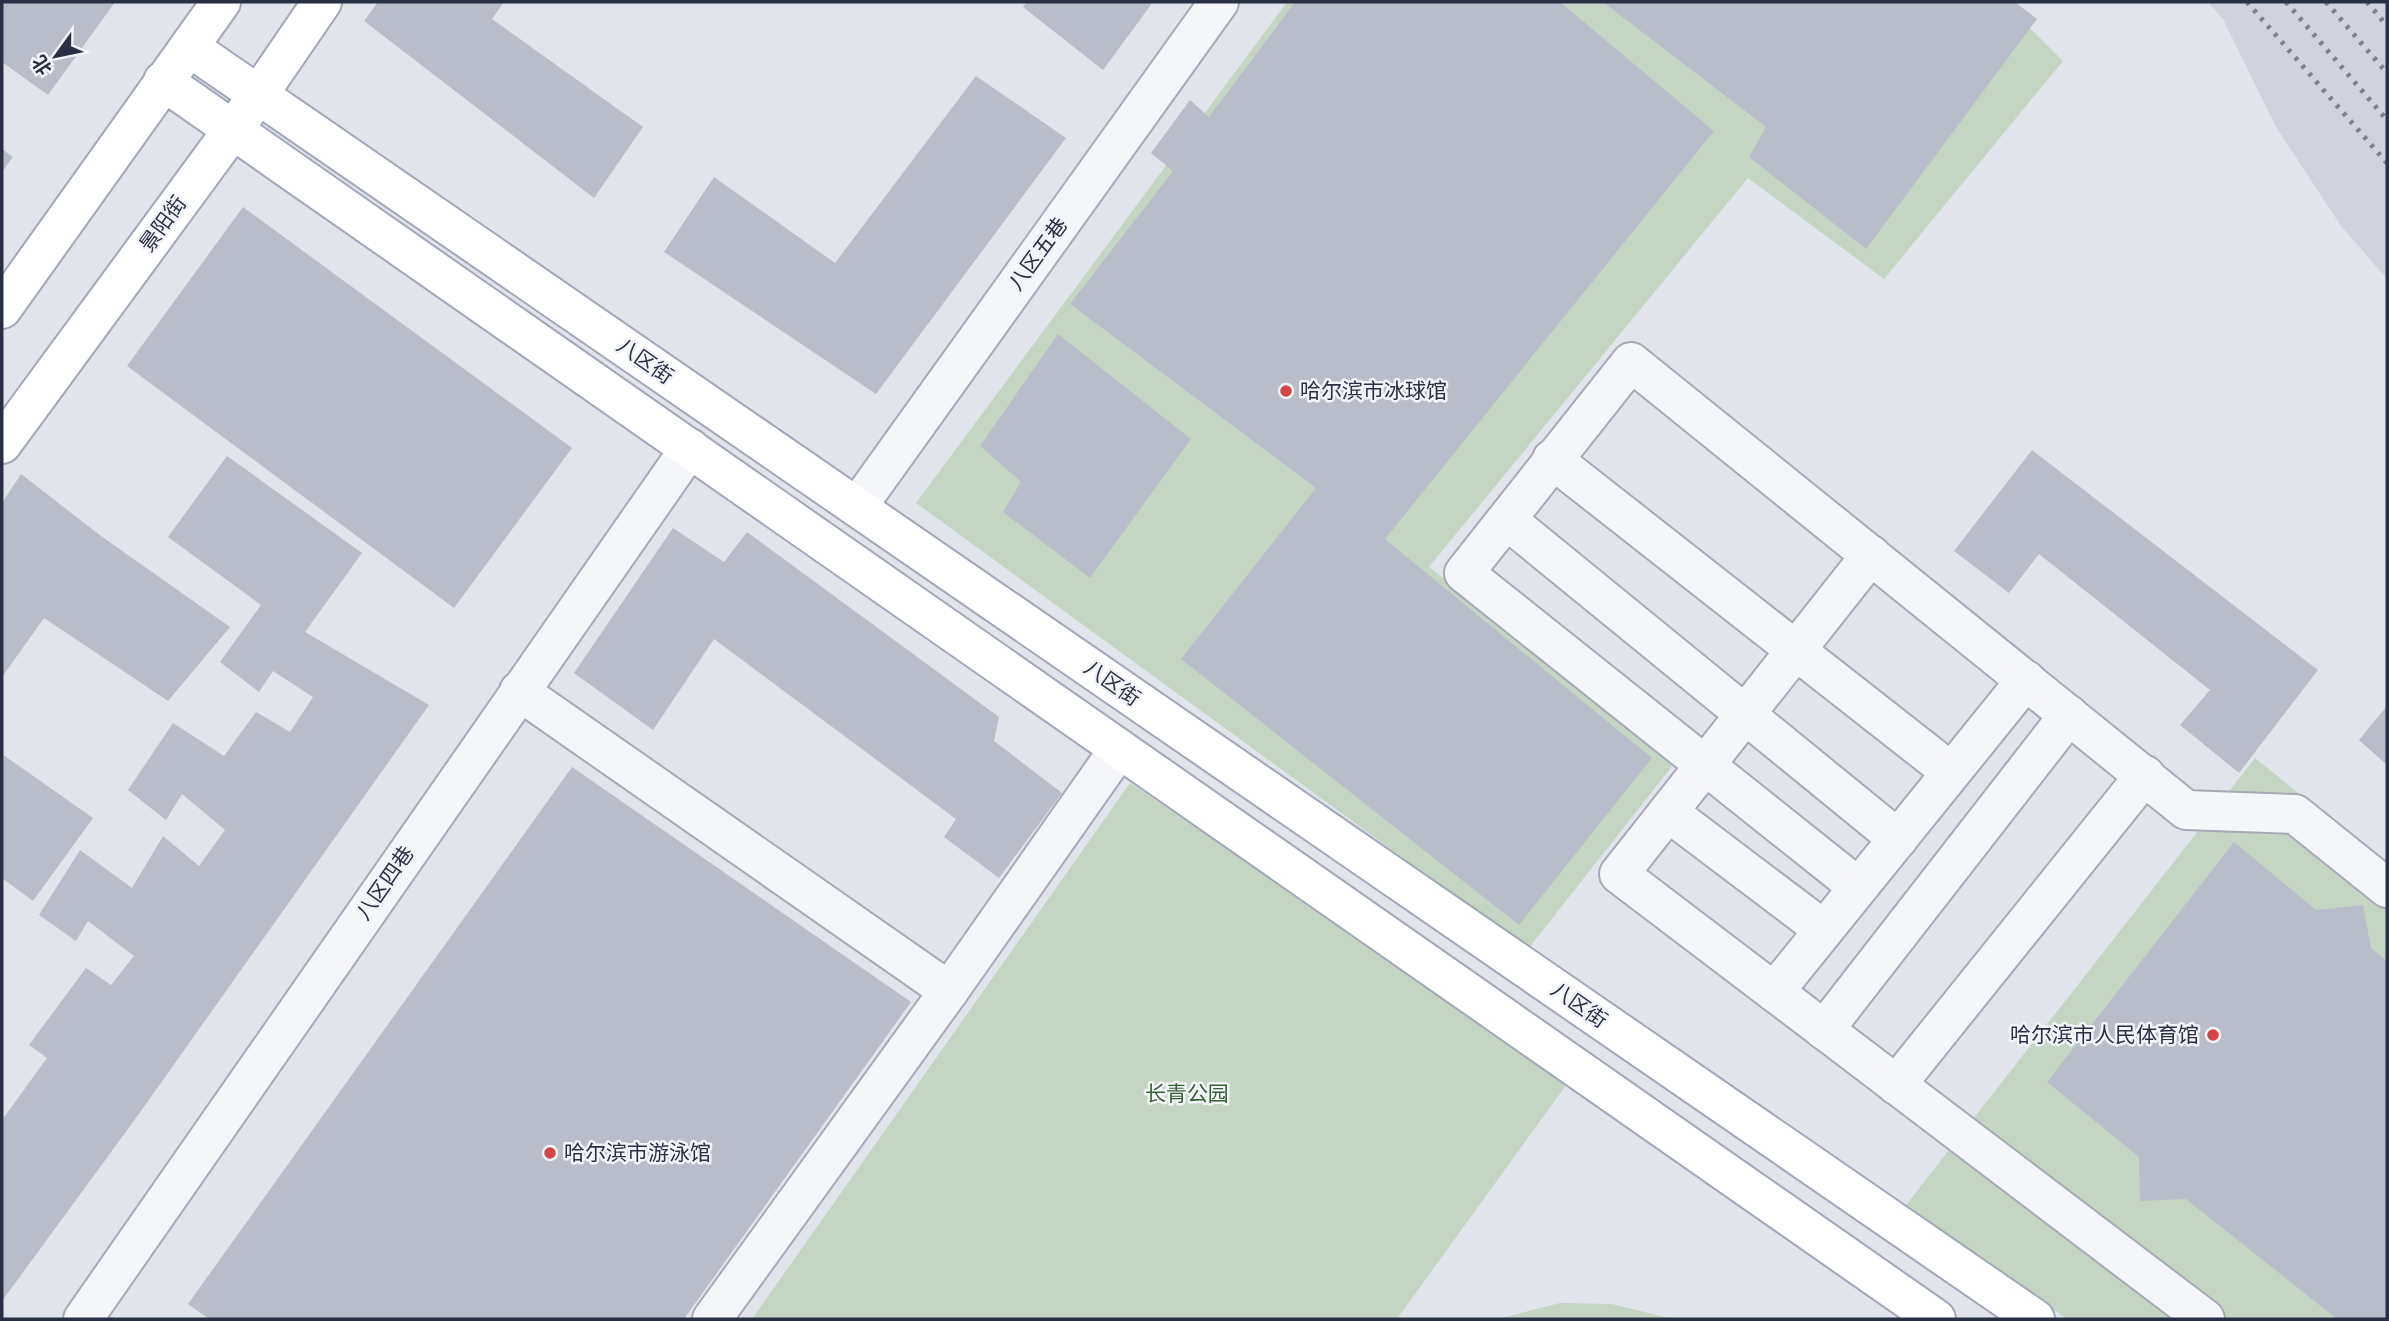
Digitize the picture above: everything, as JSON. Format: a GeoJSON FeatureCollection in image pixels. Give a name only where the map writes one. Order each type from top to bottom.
{"type":"FeatureCollection","features":[{"type":"Feature","properties":{"kind":"main road"},"geometry":{"type":"LineString","coordinates":[[2,309],[221,2]]}},
{"type":"Feature","properties":{"kind":"main road","name":"景阳街"},"geometry":{"type":"LineString","coordinates":[[2,444],[258,94],[322,2]]}},
{"type":"Feature","properties":{"kind":"main road","name":"八区街"},"geometry":{"type":"LineString","coordinates":[[189,47],[2035,1319]]}},
{"type":"Feature","properties":{"kind":"main road"},"geometry":{"type":"LineString","coordinates":[[163,81],[1936,1319]]}},
{"type":"Feature","properties":{"kind":"street","name":"八区五巷"},"geometry":{"type":"LineString","coordinates":[[857,507],[1219,2]]}},
{"type":"Feature","properties":{"kind":"street"},"geometry":{"type":"LineString","coordinates":[[1858,887],[1464,573],[1631,362],[2186,810],[2295,814],[2387,888]]}},
{"type":"Feature","properties":{"kind":"street","name":"八区四巷"},"geometry":{"type":"LineString","coordinates":[[83,1319],[519,691],[691,449]]}},
{"type":"Feature","properties":{"kind":"street"},"geometry":{"type":"LineString","coordinates":[[1552,459],[1951,772]]}},
{"type":"Feature","properties":{"kind":"street"},"geometry":{"type":"LineString","coordinates":[[1507,520],[1898,839]]}},
{"type":"Feature","properties":{"kind":"street"},"geometry":{"type":"LineString","coordinates":[[1871,555],[1619,874],[2205,1319]]}},
{"type":"Feature","properties":{"kind":"street"},"geometry":{"type":"LineString","coordinates":[[1773,992],[2026,680]]}},
{"type":"Feature","properties":{"kind":"street"},"geometry":{"type":"LineString","coordinates":[[519,691],[949,991]]}},
{"type":"Feature","properties":{"kind":"street"},"geometry":{"type":"LineString","coordinates":[[1824,1030],[2069,715]]}},
{"type":"Feature","properties":{"kind":"street"},"geometry":{"type":"LineString","coordinates":[[712,1319],[949,991],[1119,749]]}},
{"type":"Feature","properties":{"kind":"street"},"geometry":{"type":"LineString","coordinates":[[1896,1085],[2145,775]]}},
{"type":"Feature","properties":{"kind":"street"},"geometry":{"type":"LineString","coordinates":[[1668,812],[1824,929]]}},
{"type":"Feature","properties":{"kind":"shaded area"},"geometry":{"type":"Polygon","coordinates":[[[2208,2],[2387,2],[2387,279],[2341,226],[2276,127],[2223,19],[2208,2]]]}},
{"type":"Feature","properties":{"kind":"green space","name":"哈尔滨市冰球馆"},"geometry":{"type":"Polygon","coordinates":[[[1287,2],[2004,2],[2063,61],[1884,279],[1748,178],[1429,567],[1677,760],[1528,949],[916,503],[1287,2]]]}},
{"type":"Feature","properties":{"kind":"green space","name":"哈尔滨市人民体育馆"},"geometry":{"type":"Polygon","coordinates":[[[2255,758],[2387,865],[2387,1319],[2067,1319],[1906,1205],[2255,758]]]}},
{"type":"Feature","properties":{"kind":"green space","name":"长青公园"},"geometry":{"type":"Polygon","coordinates":[[[1130,783],[1569,1081],[1397,1319],[752,1319],[1130,783]]]}},
{"type":"Feature","properties":{"kind":"green space"},"geometry":{"type":"Polygon","coordinates":[[[1560,1303],[1612,1304],[1673,1319],[1498,1319],[1560,1303]]]}},
{"type":"Feature","properties":{"kind":"building"},"geometry":{"type":"Polygon","coordinates":[[[2,2],[115,2],[48,95],[2,62],[2,2]]]}},
{"type":"Feature","properties":{"kind":"building"},"geometry":{"type":"Polygon","coordinates":[[[378,2],[504,2],[492,19],[643,127],[594,198],[364,21],[378,2]]]}},
{"type":"Feature","properties":{"kind":"building"},"geometry":{"type":"Polygon","coordinates":[[[1027,2],[1153,2],[1103,70],[1023,7],[1027,2]]]}},
{"type":"Feature","properties":{"kind":"building"},"geometry":{"type":"Polygon","coordinates":[[[1295,2],[1560,2],[1714,131],[1385,539],[1652,758],[1519,925],[1181,659],[1316,488],[1070,304],[1173,171],[1151,153],[1190,100],[1209,117],[1295,2]]]}},
{"type":"Feature","properties":{"kind":"building"},"geometry":{"type":"Polygon","coordinates":[[[1603,2],[2015,2],[2037,19],[1866,249],[1749,157],[1766,127],[1603,2]]]}},
{"type":"Feature","properties":{"kind":"building"},"geometry":{"type":"Polygon","coordinates":[[[976,76],[1066,138],[876,394],[664,252],[714,177],[835,263],[976,76]]]}},
{"type":"Feature","properties":{"kind":"building"},"geometry":{"type":"Polygon","coordinates":[[[2,149],[13,157],[2,172],[2,149]]]}},
{"type":"Feature","properties":{"kind":"building"},"geometry":{"type":"Polygon","coordinates":[[[243,207],[572,448],[454,608],[127,366],[243,207]]]}},
{"type":"Feature","properties":{"kind":"building"},"geometry":{"type":"Polygon","coordinates":[[[1058,334],[1191,439],[1090,578],[1003,512],[1021,482],[980,446],[1058,334]]]}},
{"type":"Feature","properties":{"kind":"building"},"geometry":{"type":"Polygon","coordinates":[[[2032,450],[2318,670],[2239,773],[2180,725],[2210,690],[2039,554],[2009,593],[1954,551],[2032,450]]]}},
{"type":"Feature","properties":{"kind":"building"},"geometry":{"type":"Polygon","coordinates":[[[227,456],[362,553],[305,632],[429,705],[136,1118],[2,1301],[2,1120],[47,1058],[29,1045],[86,968],[111,985],[134,956],[88,921],[76,941],[39,915],[80,850],[132,888],[163,836],[199,866],[225,830],[182,794],[166,820],[128,790],[173,723],[224,756],[256,712],[290,732],[313,697],[273,671],[259,692],[220,662],[261,605],[168,537],[227,456]]]}},
{"type":"Feature","properties":{"kind":"building"},"geometry":{"type":"Polygon","coordinates":[[[21,474],[101,536],[230,627],[168,701],[44,618],[2,677],[2,503],[21,474]]]}},
{"type":"Feature","properties":{"kind":"building"},"geometry":{"type":"Polygon","coordinates":[[[673,528],[724,562],[747,532],[999,717],[994,741],[1062,793],[999,878],[944,837],[956,819],[714,639],[653,730],[574,673],[673,528]]]}},
{"type":"Feature","properties":{"kind":"building"},"geometry":{"type":"Polygon","coordinates":[[[2387,706],[2387,765],[2359,740],[2387,706]]]}},
{"type":"Feature","properties":{"kind":"building"},"geometry":{"type":"Polygon","coordinates":[[[2,754],[93,818],[33,901],[2,878],[2,754]]]}},
{"type":"Feature","properties":{"kind":"building","name":"哈尔滨市游泳馆"},"geometry":{"type":"Polygon","coordinates":[[[572,767],[911,1002],[684,1319],[209,1319],[188,1304],[572,767]]]}},
{"type":"Feature","properties":{"kind":"building","name":"哈尔滨市人民体育馆"},"geometry":{"type":"Polygon","coordinates":[[[2234,842],[2316,910],[2363,905],[2371,948],[2387,961],[2387,1319],[2337,1319],[2186,1199],[2140,1201],[2139,1157],[2047,1082],[2234,842]]]}},
{"type":"Feature","properties":{"kind":"railway"},"geometry":{"type":"LineString","coordinates":[[2247,2],[2387,163]]}},
{"type":"Feature","properties":{"kind":"railway"},"geometry":{"type":"LineString","coordinates":[[2286,2],[2387,120]]}},
{"type":"Feature","properties":{"kind":"railway"},"geometry":{"type":"LineString","coordinates":[[2326,2],[2387,73]]}},
{"type":"Feature","properties":{"kind":"railway"},"geometry":{"type":"LineString","coordinates":[[2367,2],[2387,26]]}},
{"type":"Feature","properties":{"kind":"place","name":"哈尔滨市冰球馆"},"geometry":{"type":"Point","coordinates":[1286,391]}},
{"type":"Feature","properties":{"kind":"place","name":"哈尔滨市人民体育馆"},"geometry":{"type":"Point","coordinates":[2213,1035]}},
{"type":"Feature","properties":{"kind":"place","name":"哈尔滨市游泳馆"},"geometry":{"type":"Point","coordinates":[550,1153]}}]}
